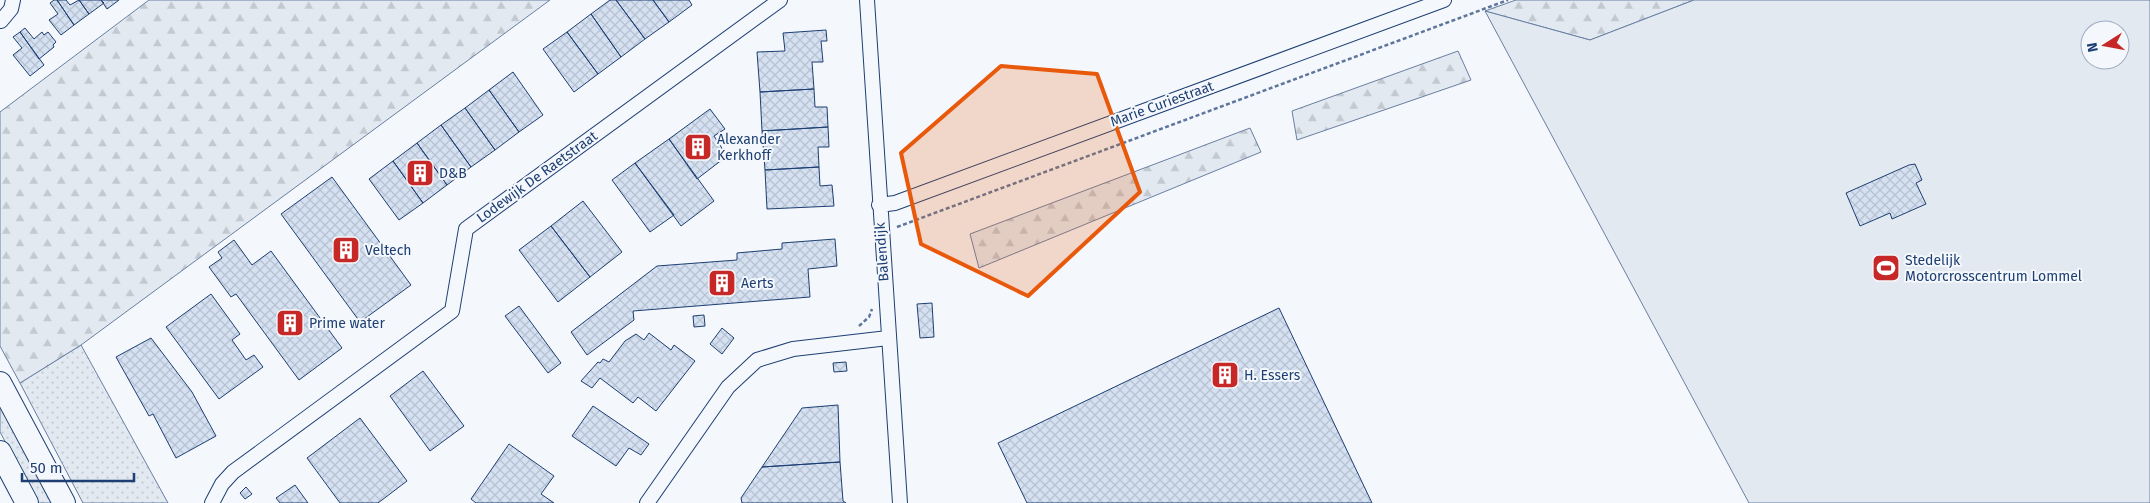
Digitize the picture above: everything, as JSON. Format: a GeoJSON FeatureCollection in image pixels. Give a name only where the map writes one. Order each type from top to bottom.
{"type":"FeatureCollection","features":[{"type":"Feature","properties":{"kind":"highway"},"geometry":{"type":"LineString","coordinates":[[0,383],[64,503]]}},
{"type":"Feature","properties":{"kind":"highway"},"geometry":{"type":"LineString","coordinates":[[0,452],[27,503]]}},
{"type":"Feature","properties":{"kind":"street"},"geometry":{"type":"LineString","coordinates":[[2,21],[12,9],[12,0]]}},
{"type":"Feature","properties":{"kind":"street","name":"Lodewijk De Raetstraat"},"geometry":{"type":"LineString","coordinates":[[212,503],[222,484],[233,472],[452,311],[466,229],[780,0]]}},
{"type":"Feature","properties":{"kind":"street","name":"Balendijk"},"geometry":{"type":"LineString","coordinates":[[867,0],[900,503]]}},
{"type":"Feature","properties":{"kind":"street","name":"Marie Curiestraat"},"geometry":{"type":"LineString","coordinates":[[879,205],[895,203],[1444,0]]}},
{"type":"Feature","properties":{"kind":"street"},"geometry":{"type":"LineString","coordinates":[[647,503],[728,387],[757,360],[793,349],[888,338]]}},
{"type":"Feature","properties":{"kind":"path"},"geometry":{"type":"LineString","coordinates":[[897,227],[1508,0]]}},
{"type":"Feature","properties":{"kind":"highlighted area"},"geometry":{"type":"Polygon","coordinates":[[[1001,66],[1097,74],[1140,192],[1028,296],[921,244],[901,153],[1001,66]]]}},
{"type":"Feature","properties":{"kind":"green space"},"geometry":{"type":"Polygon","coordinates":[[[149,0],[550,0],[81,345],[20,383],[0,346],[0,112],[149,0]]]}},
{"type":"Feature","properties":{"kind":"green space"},"geometry":{"type":"Polygon","coordinates":[[[1516,0],[1694,0],[1590,40],[1485,11],[1516,0]]]}},
{"type":"Feature","properties":{"kind":"green space","name":"Stedelijk Motorcrosscentrum Lommel"},"geometry":{"type":"Polygon","coordinates":[[[1694,0],[2150,0],[2150,503],[1749,503],[1485,11],[1590,40],[1694,0]]]}},
{"type":"Feature","properties":{"kind":"green space"},"geometry":{"type":"Polygon","coordinates":[[[1458,51],[1471,80],[1297,140],[1292,111],[1458,51]]]}},
{"type":"Feature","properties":{"kind":"green space"},"geometry":{"type":"Polygon","coordinates":[[[1250,128],[1261,152],[979,268],[970,234],[1250,128]]]}},
{"type":"Feature","properties":{"kind":"green space"},"geometry":{"type":"Polygon","coordinates":[[[81,345],[168,503],[83,503],[20,383],[81,345]]]}},
{"type":"Feature","properties":{"kind":"green space"},"geometry":{"type":"Polygon","coordinates":[[[0,402],[54,503],[38,503],[0,432],[0,402]]]}},
{"type":"Feature","properties":{"kind":"building"},"geometry":{"type":"Polygon","coordinates":[[[57,0],[74,25],[61,35],[49,20],[58,14],[50,3],[57,0]]]}},
{"type":"Feature","properties":{"kind":"building"},"geometry":{"type":"Polygon","coordinates":[[[57,0],[66,0],[70,5],[79,0],[89,14],[74,25],[57,0]]]}},
{"type":"Feature","properties":{"kind":"building"},"geometry":{"type":"Polygon","coordinates":[[[79,0],[101,0],[104,3],[89,14],[79,0]]]}},
{"type":"Feature","properties":{"kind":"building"},"geometry":{"type":"Polygon","coordinates":[[[101,0],[119,0],[107,9],[101,0]]]}},
{"type":"Feature","properties":{"kind":"building"},"geometry":{"type":"Polygon","coordinates":[[[610,0],[616,0],[645,39],[621,57],[591,14],[610,0]]]}},
{"type":"Feature","properties":{"kind":"building"},"geometry":{"type":"Polygon","coordinates":[[[616,0],[653,0],[669,22],[645,39],[616,0]]]}},
{"type":"Feature","properties":{"kind":"building"},"geometry":{"type":"Polygon","coordinates":[[[653,0],[689,0],[692,5],[669,22],[653,0]]]}},
{"type":"Feature","properties":{"kind":"building"},"geometry":{"type":"Polygon","coordinates":[[[591,14],[621,57],[598,74],[567,32],[591,14]]]}},
{"type":"Feature","properties":{"kind":"building"},"geometry":{"type":"Polygon","coordinates":[[[25,28],[34,39],[42,32],[44,35],[48,32],[56,42],[53,45],[54,47],[39,59],[20,32],[25,28]]]}},
{"type":"Feature","properties":{"kind":"building"},"geometry":{"type":"Polygon","coordinates":[[[826,30],[827,41],[821,41],[823,62],[812,62],[814,89],[760,92],[757,52],[785,51],[783,33],[826,30]]]}},
{"type":"Feature","properties":{"kind":"building"},"geometry":{"type":"Polygon","coordinates":[[[20,32],[44,65],[30,76],[13,55],[22,48],[13,37],[20,32]]]}},
{"type":"Feature","properties":{"kind":"building"},"geometry":{"type":"Polygon","coordinates":[[[567,32],[598,74],[574,92],[543,49],[567,32]]]}},
{"type":"Feature","properties":{"kind":"building"},"geometry":{"type":"Polygon","coordinates":[[[513,72],[543,115],[519,132],[489,90],[513,72]]]}},
{"type":"Feature","properties":{"kind":"building"},"geometry":{"type":"Polygon","coordinates":[[[814,89],[815,107],[827,107],[828,127],[762,131],[760,92],[814,89]]]}},
{"type":"Feature","properties":{"kind":"building"},"geometry":{"type":"Polygon","coordinates":[[[489,90],[519,132],[495,150],[465,108],[489,90]]]}},
{"type":"Feature","properties":{"kind":"building"},"geometry":{"type":"Polygon","coordinates":[[[465,108],[495,150],[471,167],[441,125],[465,108]]]}},
{"type":"Feature","properties":{"kind":"building","name":"Alexander Kerkhoff"},"geometry":{"type":"Polygon","coordinates":[[[710,109],[725,129],[714,136],[727,156],[697,179],[669,139],[710,109]]]}},
{"type":"Feature","properties":{"kind":"building"},"geometry":{"type":"Polygon","coordinates":[[[441,125],[471,167],[447,185],[417,143],[441,125]]]}},
{"type":"Feature","properties":{"kind":"building"},"geometry":{"type":"Polygon","coordinates":[[[828,127],[829,147],[818,147],[819,167],[765,170],[762,131],[828,127]]]}},
{"type":"Feature","properties":{"kind":"building"},"geometry":{"type":"Polygon","coordinates":[[[669,139],[714,201],[681,226],[635,163],[669,139]]]}},
{"type":"Feature","properties":{"kind":"building","name":"D&B"},"geometry":{"type":"Polygon","coordinates":[[[417,143],[447,185],[423,203],[393,161],[417,143]]]}},
{"type":"Feature","properties":{"kind":"building"},"geometry":{"type":"Polygon","coordinates":[[[393,161],[423,203],[399,220],[369,179],[393,161]]]}},
{"type":"Feature","properties":{"kind":"building"},"geometry":{"type":"Polygon","coordinates":[[[635,163],[674,215],[650,232],[612,180],[635,163]]]}},
{"type":"Feature","properties":{"kind":"building"},"geometry":{"type":"Polygon","coordinates":[[[1915,164],[1922,180],[1916,183],[1926,204],[1892,219],[1890,213],[1860,226],[1846,193],[1915,164]]]}},
{"type":"Feature","properties":{"kind":"building"},"geometry":{"type":"Polygon","coordinates":[[[819,167],[820,186],[832,185],[834,206],[767,209],[765,170],[819,167]]]}},
{"type":"Feature","properties":{"kind":"building","name":"Veltech"},"geometry":{"type":"Polygon","coordinates":[[[332,177],[411,285],[360,322],[281,214],[332,177]]]}},
{"type":"Feature","properties":{"kind":"building"},"geometry":{"type":"Polygon","coordinates":[[[583,201],[622,252],[590,277],[551,226],[583,201]]]}},
{"type":"Feature","properties":{"kind":"building"},"geometry":{"type":"Polygon","coordinates":[[[551,226],[590,277],[558,302],[519,250],[551,226]]]}},
{"type":"Feature","properties":{"kind":"building","name":"Aerts"},"geometry":{"type":"Polygon","coordinates":[[[835,239],[837,266],[808,269],[810,297],[633,311],[634,320],[587,355],[571,332],[657,266],[737,260],[737,253],[782,249],[782,243],[835,239]]]}},
{"type":"Feature","properties":{"kind":"building","name":"Prime water"},"geometry":{"type":"Polygon","coordinates":[[[234,240],[252,265],[271,251],[342,348],[299,380],[236,294],[231,297],[209,267],[222,258],[218,252],[234,240]]]}},
{"type":"Feature","properties":{"kind":"building"},"geometry":{"type":"Polygon","coordinates":[[[211,294],[240,334],[232,340],[246,360],[254,355],[263,367],[219,399],[166,327],[211,294]]]}},
{"type":"Feature","properties":{"kind":"building"},"geometry":{"type":"Polygon","coordinates":[[[932,303],[934,337],[920,338],[917,304],[932,303]]]}},
{"type":"Feature","properties":{"kind":"building"},"geometry":{"type":"Polygon","coordinates":[[[519,306],[561,363],[548,373],[505,316],[519,306]]]}},
{"type":"Feature","properties":{"kind":"building","name":"H. Essers"},"geometry":{"type":"Polygon","coordinates":[[[1279,308],[1372,503],[1027,503],[998,443],[1279,308]]]}},
{"type":"Feature","properties":{"kind":"building"},"geometry":{"type":"Polygon","coordinates":[[[704,315],[705,326],[694,327],[693,316],[704,315]]]}},
{"type":"Feature","properties":{"kind":"building"},"geometry":{"type":"Polygon","coordinates":[[[722,328],[734,338],[722,354],[710,344],[722,328]]]}},
{"type":"Feature","properties":{"kind":"building"},"geometry":{"type":"Polygon","coordinates":[[[649,333],[671,350],[674,345],[695,361],[656,411],[638,397],[633,403],[600,378],[592,388],[581,381],[598,362],[600,363],[603,359],[609,362],[625,341],[636,334],[644,340],[649,333]]]}},
{"type":"Feature","properties":{"kind":"building"},"geometry":{"type":"Polygon","coordinates":[[[151,338],[192,392],[216,436],[176,458],[153,414],[149,416],[116,357],[151,338]]]}},
{"type":"Feature","properties":{"kind":"building"},"geometry":{"type":"Polygon","coordinates":[[[846,362],[847,371],[834,372],[833,363],[846,362]]]}},
{"type":"Feature","properties":{"kind":"building"},"geometry":{"type":"Polygon","coordinates":[[[423,371],[464,426],[430,451],[390,396],[423,371]]]}},
{"type":"Feature","properties":{"kind":"building"},"geometry":{"type":"Polygon","coordinates":[[[838,405],[840,462],[762,467],[802,408],[838,405]]]}},
{"type":"Feature","properties":{"kind":"building"},"geometry":{"type":"Polygon","coordinates":[[[593,406],[649,444],[641,455],[629,448],[616,466],[572,436],[593,406]]]}},
{"type":"Feature","properties":{"kind":"building"},"geometry":{"type":"Polygon","coordinates":[[[360,418],[407,481],[378,503],[340,503],[307,458],[360,418]]]}},
{"type":"Feature","properties":{"kind":"building"},"geometry":{"type":"Polygon","coordinates":[[[509,444],[554,476],[541,494],[554,503],[476,503],[471,499],[509,444]]]}},
{"type":"Feature","properties":{"kind":"building"},"geometry":{"type":"Polygon","coordinates":[[[840,462],[843,501],[846,503],[742,503],[741,498],[762,467],[840,462]]]}},
{"type":"Feature","properties":{"kind":"building"},"geometry":{"type":"Polygon","coordinates":[[[295,485],[308,503],[280,503],[276,498],[295,485]]]}},
{"type":"Feature","properties":{"kind":"building"},"geometry":{"type":"Polygon","coordinates":[[[246,487],[252,494],[245,499],[240,493],[246,487]]]}},
{"type":"Feature","properties":{"kind":"place","name":"Alexander Kerkhoff"},"geometry":{"type":"Point","coordinates":[698,147]}},
{"type":"Feature","properties":{"kind":"place","name":"D&B"},"geometry":{"type":"Point","coordinates":[420,173]}},
{"type":"Feature","properties":{"kind":"place","name":"Veltech"},"geometry":{"type":"Point","coordinates":[346,250]}},
{"type":"Feature","properties":{"kind":"place","name":"Stedelijk Motorcrosscentrum Lommel"},"geometry":{"type":"Point","coordinates":[1886,268]}},
{"type":"Feature","properties":{"kind":"place","name":"Aerts"},"geometry":{"type":"Point","coordinates":[722,283]}},
{"type":"Feature","properties":{"kind":"place","name":"Prime water"},"geometry":{"type":"Point","coordinates":[290,323]}},
{"type":"Feature","properties":{"kind":"place","name":"H. Essers"},"geometry":{"type":"Point","coordinates":[1225,375]}}]}
